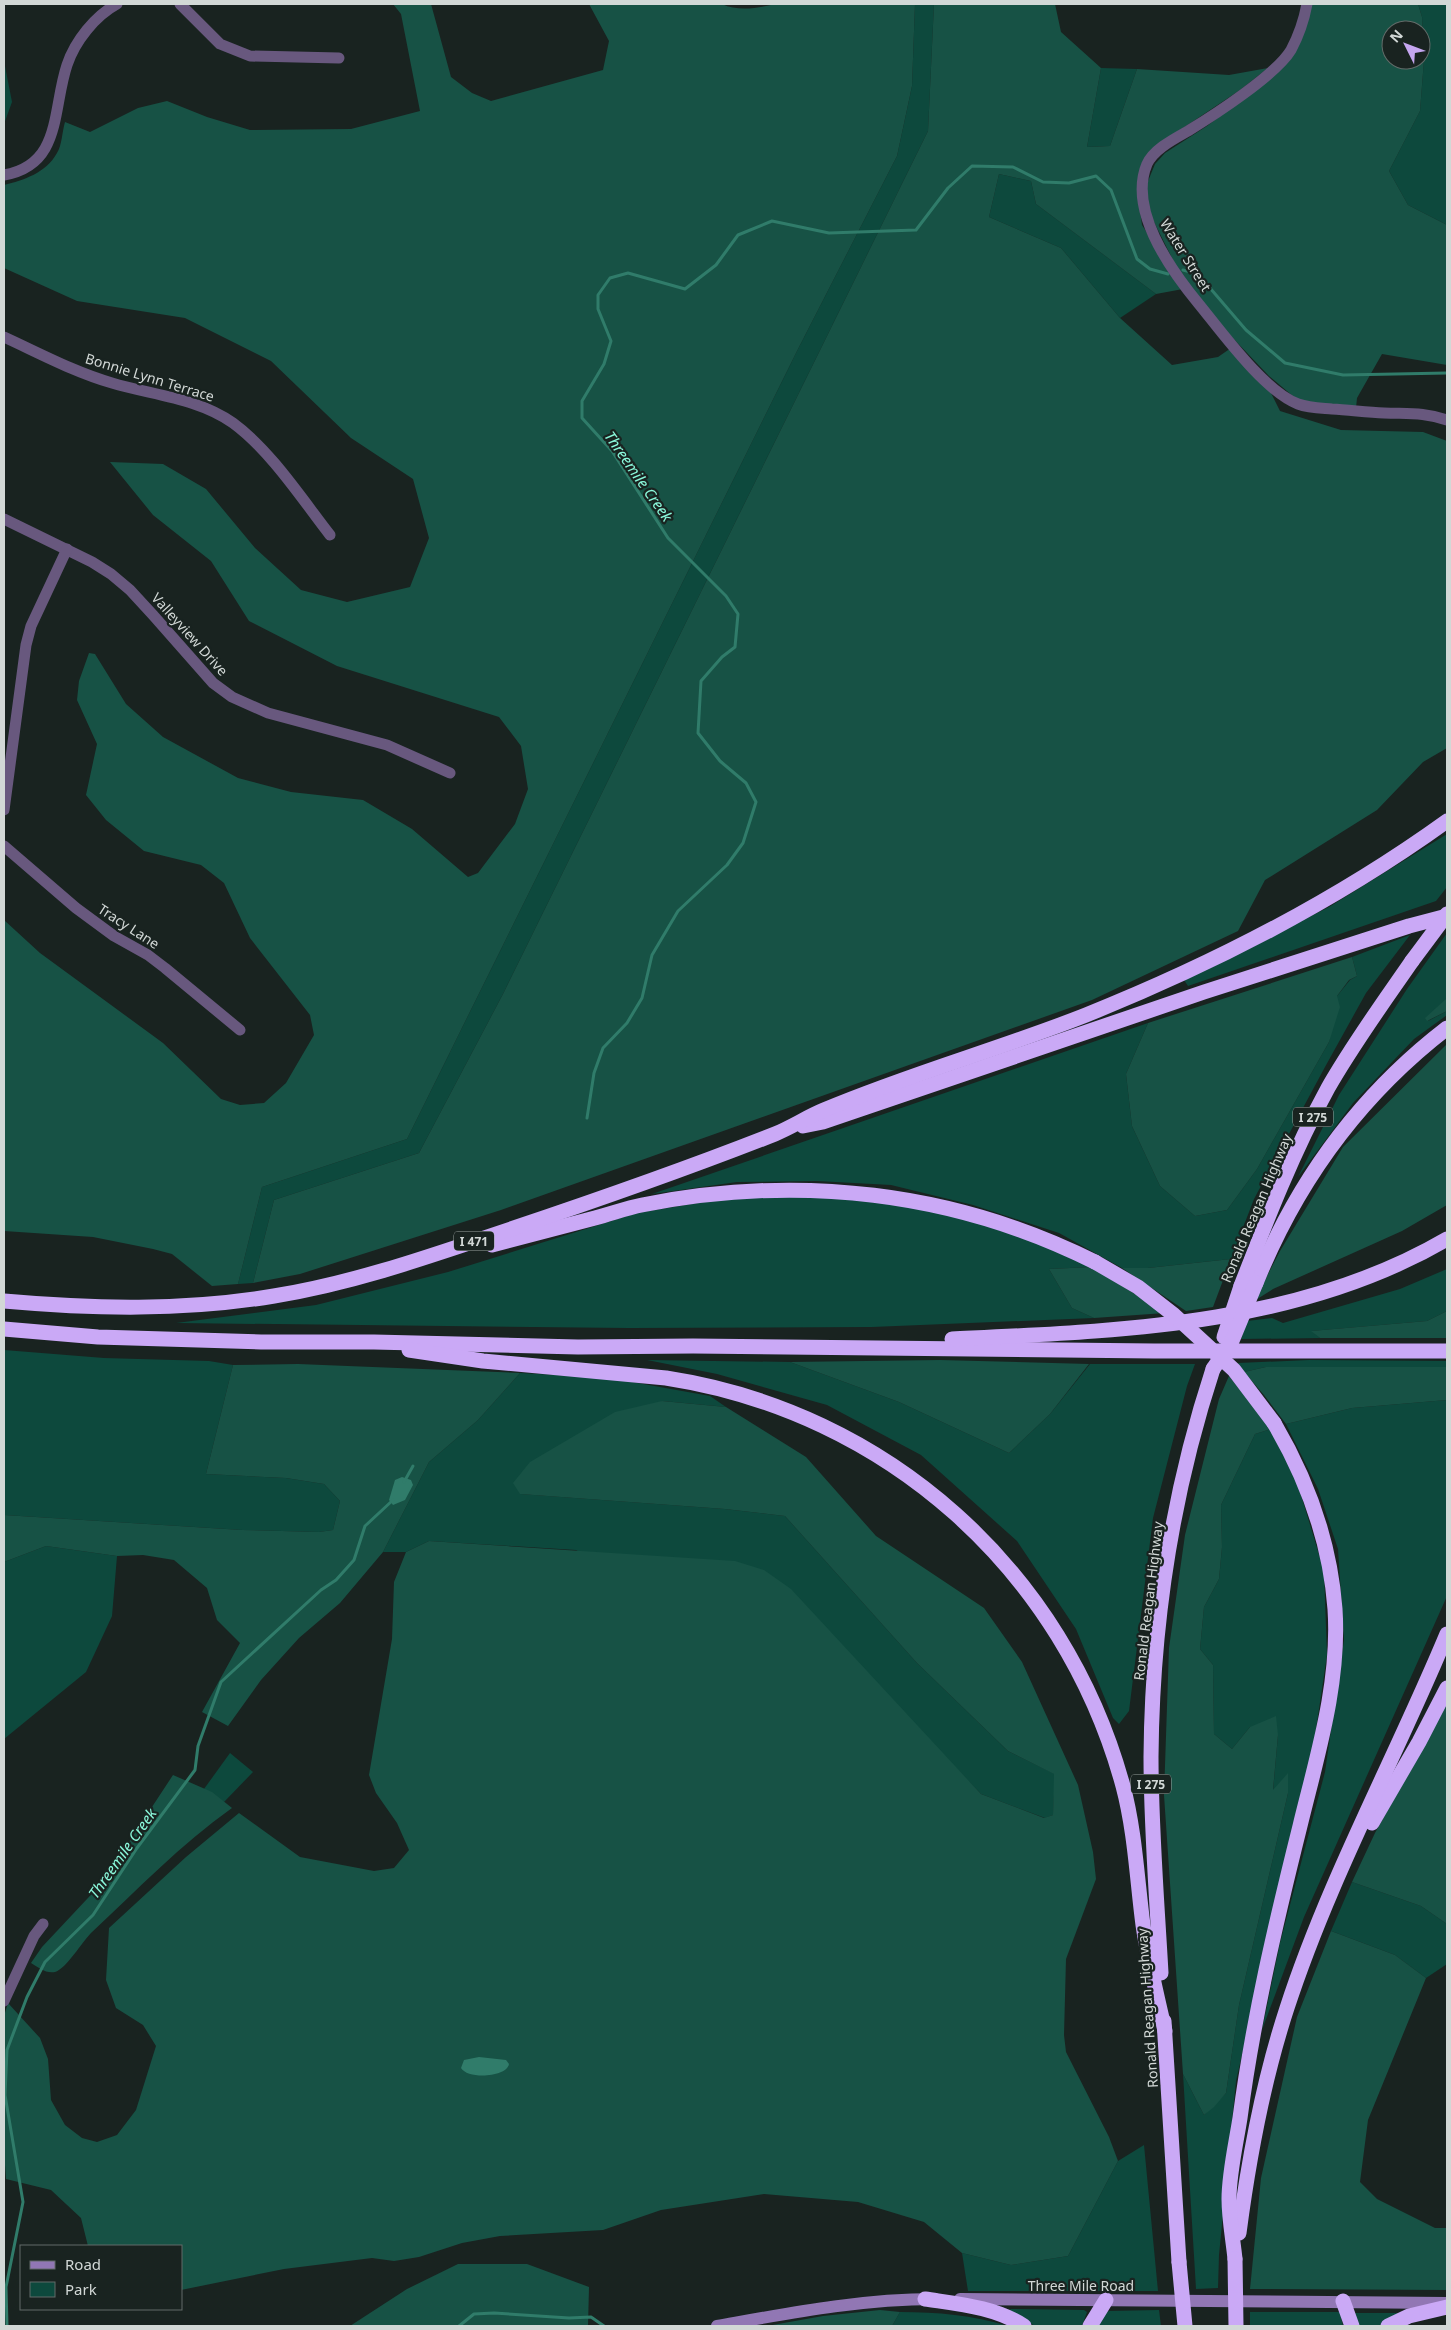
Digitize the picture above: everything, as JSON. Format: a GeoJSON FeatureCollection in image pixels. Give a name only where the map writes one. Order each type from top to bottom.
{"type":"FeatureCollection","features":[{"type":"Feature","properties":{"kind":"highway"},"geometry":{"type":"LineString","coordinates":[[780,1132],[823,1110],[1084,1016],[1159,984],[1237,947],[1318,904],[1391,860],[1447,821]]}},
{"type":"Feature","properties":{"kind":"highway"},"geometry":{"type":"LineString","coordinates":[[780,1132],[823,1122],[1204,992],[1447,915]]}},
{"type":"Feature","properties":{"kind":"highway","name":"Ronald Reagan Highway"},"geometry":{"type":"LineString","coordinates":[[1185,2326],[1179,2262],[1151,1803],[1155,1661],[1172,1533],[1191,1446],[1213,1369],[1241,1286],[1286,1173],[1307,1128],[1329,1088],[1412,961],[1447,915]]}},
{"type":"Feature","properties":{"kind":"highway"},"geometry":{"type":"LineString","coordinates":[[1213,1369],[1232,1341],[1278,1231],[1334,1140],[1358,1110],[1404,1063],[1447,1028]]}},
{"type":"Feature","properties":{"kind":"highway","name":"I 471"},"geometry":{"type":"LineString","coordinates":[[4,1302],[108,1308],[217,1304],[305,1291],[378,1273],[546,1217],[780,1132]]}},
{"type":"Feature","properties":{"kind":"highway"},"geometry":{"type":"LineString","coordinates":[[378,1273],[550,1231],[641,1205],[699,1195],[784,1189],[845,1191],[896,1197],[961,1211],[1054,1242],[1096,1262],[1138,1287],[1174,1315],[1234,1370],[1274,1422],[1306,1484],[1322,1530],[1335,1610],[1334,1663],[1322,1734],[1270,1951],[1247,2068],[1229,2198],[1235,2259],[1236,2326]]}},
{"type":"Feature","properties":{"kind":"highway"},"geometry":{"type":"LineString","coordinates":[[896,1347],[949,1339],[1121,1330],[1194,1321],[1273,1307],[1378,1272],[1447,1239]]}},
{"type":"Feature","properties":{"kind":"highway"},"geometry":{"type":"LineString","coordinates":[[4,1329],[98,1337],[260,1342],[374,1342],[578,1347],[1447,1351]]}},
{"type":"Feature","properties":{"kind":"highway"},"geometry":{"type":"LineString","coordinates":[[374,1342],[420,1352],[484,1361],[695,1382],[754,1398],[802,1416],[845,1436],[898,1467],[944,1503],[994,1550],[1028,1591],[1060,1640],[1098,1712],[1123,1787],[1136,1863],[1143,1925],[1164,2031]]}},
{"type":"Feature","properties":{"kind":"highway"},"geometry":{"type":"LineString","coordinates":[[1235,2259],[1248,2163],[1274,2049],[1301,1969],[1334,1887],[1447,1634]]}},
{"type":"Feature","properties":{"kind":"highway"},"geometry":{"type":"LineString","coordinates":[[1334,1887],[1419,1742],[1447,1688]]}},
{"type":"Feature","properties":{"kind":"highway"},"geometry":{"type":"LineString","coordinates":[[925,2299],[994,2312],[1024,2326]]}},
{"type":"Feature","properties":{"kind":"highway"},"geometry":{"type":"LineString","coordinates":[[1090,2326],[1106,2300]]}},
{"type":"Feature","properties":{"kind":"highway"},"geometry":{"type":"LineString","coordinates":[[1343,2302],[1352,2326]]}},
{"type":"Feature","properties":{"kind":"highway"},"geometry":{"type":"LineString","coordinates":[[1388,2326],[1409,2316],[1447,2307]]}},
{"type":"Feature","properties":{"kind":"street"},"geometry":{"type":"LineString","coordinates":[[4,175],[20,172],[34,164],[43,154],[50,138],[67,65],[89,28],[99,16],[117,4]]}},
{"type":"Feature","properties":{"kind":"street"},"geometry":{"type":"LineString","coordinates":[[180,4],[220,44],[240,54],[250,56],[339,58]]}},
{"type":"Feature","properties":{"kind":"street","name":"Water Street"},"geometry":{"type":"LineString","coordinates":[[1307,4],[1299,34],[1283,60],[1224,107],[1167,144],[1147,164],[1142,188],[1146,218],[1160,247],[1194,298],[1236,350],[1287,398],[1316,408],[1358,412],[1424,414],[1447,420]]}},
{"type":"Feature","properties":{"kind":"street","name":"Bonnie Lynn Terrace"},"geometry":{"type":"LineString","coordinates":[[4,337],[86,374],[187,402],[218,414],[233,423],[265,452],[330,534]]}},
{"type":"Feature","properties":{"kind":"street","name":"Valleyview Drive"},"geometry":{"type":"LineString","coordinates":[[4,519],[92,562],[130,590],[213,683],[232,696],[268,713],[387,745],[450,774]]}},
{"type":"Feature","properties":{"kind":"street"},"geometry":{"type":"LineString","coordinates":[[4,810],[26,645],[32,626],[67,549]]}},
{"type":"Feature","properties":{"kind":"street","name":"Tracy Lane"},"geometry":{"type":"LineString","coordinates":[[4,846],[76,908],[114,936],[154,959],[240,1030]]}},
{"type":"Feature","properties":{"kind":"street"},"geometry":{"type":"LineString","coordinates":[[4,2001],[34,1936],[43,1924]]}},
{"type":"Feature","properties":{"kind":"street","name":"Three Mile Road"},"geometry":{"type":"LineString","coordinates":[[717,2326],[840,2305],[925,2299],[1447,2303]]}},
{"type":"Feature","properties":{"kind":"green space"},"geometry":{"type":"Polygon","coordinates":[[[915,4],[934,4],[928,131],[503,994],[419,1153],[274,1200],[253,1283],[238,1284],[262,1187],[407,1139],[797,351],[897,156],[912,86],[915,4]]]}},
{"type":"Feature","properties":{"kind":"green space"},"geometry":{"type":"Polygon","coordinates":[[[1418,4],[1447,4],[1447,225],[1408,205],[1389,171],[1420,111],[1423,70],[1431,70],[1431,20],[1422,20],[1418,4]]]}},
{"type":"Feature","properties":{"kind":"green space"},"geometry":{"type":"Polygon","coordinates":[[[4,61],[12,102],[4,124],[4,61]]]}},
{"type":"Feature","properties":{"kind":"green space"},"geometry":{"type":"Polygon","coordinates":[[[1101,68],[1137,69],[1110,146],[1087,147],[1101,68]]]}},
{"type":"Feature","properties":{"kind":"green space"},"geometry":{"type":"Polygon","coordinates":[[[999,174],[1031,181],[1036,204],[1156,294],[1120,318],[1061,248],[989,217],[999,174]]]}},
{"type":"Feature","properties":{"kind":"green space"},"geometry":{"type":"Polygon","coordinates":[[[1447,834],[1447,887],[1436,901],[1188,986],[1184,980],[1329,907],[1447,834]]]}},
{"type":"Feature","properties":{"kind":"green space"},"geometry":{"type":"Polygon","coordinates":[[[1447,933],[1447,998],[1428,1021],[1447,1011],[1447,1015],[1414,1039],[1353,1103],[1298,1177],[1339,1095],[1407,989],[1447,933]]]}},
{"type":"Feature","properties":{"kind":"green space"},"geometry":{"type":"Polygon","coordinates":[[[1410,935],[1366,993],[1325,1067],[1254,1199],[1231,1259],[1148,1268],[1122,1268],[1059,1233],[973,1205],[891,1185],[817,1181],[737,1182],[652,1194],[1148,1023],[1126,1074],[1132,1126],[1160,1186],[1195,1216],[1227,1210],[1257,1169],[1329,1042],[1337,996],[1350,980],[1357,976],[1352,957],[1410,935]]]}},
{"type":"Feature","properties":{"kind":"green space"},"geometry":{"type":"Polygon","coordinates":[[[735,1197],[850,1197],[942,1211],[1041,1244],[1092,1267],[1049,1269],[1072,1308],[1094,1318],[872,1327],[629,1328],[176,1323],[316,1305],[448,1272],[637,1213],[735,1197]]]}},
{"type":"Feature","properties":{"kind":"green space"},"geometry":{"type":"Polygon","coordinates":[[[1447,1269],[1447,1311],[1427,1321],[1312,1331],[1320,1338],[1241,1339],[1247,1321],[1272,1318],[1283,1323],[1400,1289],[1447,1269]]]}},
{"type":"Feature","properties":{"kind":"green space"},"geometry":{"type":"Polygon","coordinates":[[[4,1350],[104,1358],[209,1361],[233,1365],[206,1474],[286,1478],[324,1484],[340,1501],[333,1530],[319,1532],[242,1530],[4,1515],[4,1350]]]}},
{"type":"Feature","properties":{"kind":"green space"},"geometry":{"type":"Polygon","coordinates":[[[647,1360],[790,1362],[899,1402],[1009,1453],[1050,1414],[1090,1364],[1195,1364],[1187,1386],[1153,1518],[1129,1711],[1119,1724],[1113,1718],[1076,1629],[1017,1541],[921,1455],[827,1405],[717,1374],[647,1360]]]}},
{"type":"Feature","properties":{"kind":"green space"},"geometry":{"type":"Polygon","coordinates":[[[1309,1360],[1447,1361],[1447,1367],[1266,1367],[1244,1372],[1238,1363],[1309,1360]]]}},
{"type":"Feature","properties":{"kind":"green space"},"geometry":{"type":"Polygon","coordinates":[[[520,1373],[610,1378],[710,1396],[726,1407],[662,1401],[521,1494],[725,1509],[785,1516],[917,1663],[1008,1751],[1055,1774],[1053,1815],[1045,1818],[981,1794],[928,1739],[576,1550],[429,1541],[406,1552],[383,1552],[429,1462],[478,1420],[520,1373]]]}},
{"type":"Feature","properties":{"kind":"green space"},"geometry":{"type":"Polygon","coordinates":[[[1447,1400],[1447,1596],[1304,1917],[1262,2030],[1280,1943],[1325,1772],[1344,1640],[1338,1549],[1318,1489],[1286,1424],[1352,1408],[1447,1400]]]}},
{"type":"Feature","properties":{"kind":"green space"},"geometry":{"type":"Polygon","coordinates":[[[1271,1429],[1298,1485],[1324,1571],[1327,1655],[1315,1736],[1236,2081],[1219,2255],[1218,2288],[1196,2289],[1183,2074],[1204,2115],[1226,2093],[1239,2005],[1288,1793],[1273,1791],[1278,1735],[1250,1727],[1232,1749],[1214,1734],[1213,1665],[1200,1649],[1204,1607],[1219,1579],[1222,1547],[1221,1505],[1255,1434],[1271,1429]]]}},
{"type":"Feature","properties":{"kind":"green space"},"geometry":{"type":"Polygon","coordinates":[[[46,1546],[117,1556],[112,1616],[86,1672],[4,1739],[4,1562],[46,1546]]]}},
{"type":"Feature","properties":{"kind":"green space"},"geometry":{"type":"Polygon","coordinates":[[[230,1753],[253,1772],[224,1802],[204,1789],[230,1753]]]}},
{"type":"Feature","properties":{"kind":"green space"},"geometry":{"type":"Polygon","coordinates":[[[1352,1882],[1421,1906],[1447,1924],[1447,1964],[1426,1978],[1395,1955],[1331,1931],[1352,1882]]]}},
{"type":"Feature","properties":{"kind":"green space"},"geometry":{"type":"Polygon","coordinates":[[[1144,2145],[1158,2291],[968,2291],[962,2253],[1011,2265],[1068,2256],[1118,2161],[1144,2145]]]}},
{"type":"Feature","properties":{"kind":"green space"},"geometry":{"type":"Polygon","coordinates":[[[1011,2309],[1084,2310],[1087,2312],[1082,2326],[1035,2326],[1008,2311],[1011,2309]]]}},
{"type":"Feature","properties":{"kind":"green space"},"geometry":{"type":"Polygon","coordinates":[[[1159,2310],[1161,2326],[1097,2326],[1105,2313],[1109,2311],[1159,2310]]]}},
{"type":"Feature","properties":{"kind":"green space"},"geometry":{"type":"Polygon","coordinates":[[[900,2312],[955,2315],[1008,2326],[892,2326],[900,2312]]]}},
{"type":"Feature","properties":{"kind":"green space"},"geometry":{"type":"Polygon","coordinates":[[[1250,2312],[1340,2312],[1343,2326],[1250,2326],[1250,2312]]]}},
{"type":"Feature","properties":{"kind":"green space"},"geometry":{"type":"Polygon","coordinates":[[[1354,2313],[1400,2313],[1378,2326],[1358,2326],[1354,2313]]]}},
{"type":"Feature","properties":{"kind":"shaded area"},"geometry":{"type":"Polygon","coordinates":[[[393,4],[431,4],[451,77],[472,93],[491,101],[603,70],[609,41],[589,4],[722,4],[742,9],[775,4],[915,4],[912,86],[897,156],[797,351],[407,1139],[262,1187],[238,1284],[212,1286],[172,1254],[93,1237],[4,1231],[4,920],[40,953],[163,1043],[221,1099],[240,1105],[264,1103],[286,1083],[314,1035],[310,1015],[250,938],[224,883],[201,865],[144,851],[106,820],[86,795],[97,744],[77,700],[79,681],[89,653],[95,654],[126,704],[163,737],[238,778],[291,792],[363,800],[412,829],[468,877],[478,873],[515,824],[528,789],[521,746],[499,717],[337,666],[249,621],[211,561],[153,515],[110,462],[163,464],[206,489],[255,548],[301,590],[347,602],[410,587],[429,538],[413,479],[351,438],[271,361],[185,318],[77,301],[4,268],[4,185],[34,175],[47,166],[59,150],[65,122],[90,132],[138,108],[167,101],[207,117],[250,130],[351,129],[420,111],[401,14],[393,4]]]}},
{"type":"Feature","properties":{"kind":"shaded area"},"geometry":{"type":"Polygon","coordinates":[[[934,4],[1055,4],[1061,32],[1101,68],[1087,147],[1110,146],[1137,69],[1229,75],[1268,68],[1240,90],[1159,144],[1137,188],[1142,225],[1183,289],[1156,294],[1036,204],[1031,181],[999,174],[989,217],[1061,248],[1120,318],[1172,365],[1218,357],[1231,348],[1268,387],[1280,411],[1341,430],[1423,432],[1447,441],[1447,748],[1423,762],[1377,810],[1265,880],[1238,931],[1092,1000],[501,1210],[300,1274],[253,1283],[274,1200],[419,1153],[503,994],[928,131],[934,4]]]}},
{"type":"Feature","properties":{"kind":"shaded area"},"geometry":{"type":"Polygon","coordinates":[[[1312,4],[1418,4],[1422,20],[1381,20],[1381,70],[1423,70],[1420,111],[1389,171],[1408,205],[1447,225],[1447,365],[1382,354],[1357,398],[1356,408],[1308,403],[1294,397],[1269,376],[1189,292],[1149,212],[1146,186],[1155,164],[1165,153],[1207,126],[1278,72],[1312,4]]]}},
{"type":"Feature","properties":{"kind":"shaded area"},"geometry":{"type":"Polygon","coordinates":[[[1352,957],[1357,976],[1349,980],[1337,996],[1340,1007],[1329,1042],[1257,1169],[1227,1210],[1195,1216],[1160,1186],[1132,1126],[1126,1074],[1148,1023],[1352,957]]]}},
{"type":"Feature","properties":{"kind":"shaded area"},"geometry":{"type":"Polygon","coordinates":[[[1447,998],[1447,1011],[1427,1021],[1425,1018],[1447,998]]]}},
{"type":"Feature","properties":{"kind":"shaded area"},"geometry":{"type":"Polygon","coordinates":[[[1447,1044],[1447,1205],[1402,1231],[1273,1289],[1254,1301],[1280,1251],[1343,1147],[1447,1044]]]}},
{"type":"Feature","properties":{"kind":"shaded area"},"geometry":{"type":"Polygon","coordinates":[[[1231,1259],[1213,1307],[1186,1311],[1122,1268],[1148,1268],[1231,1259]]]}},
{"type":"Feature","properties":{"kind":"shaded area"},"geometry":{"type":"Polygon","coordinates":[[[1092,1267],[1165,1313],[1094,1318],[1072,1308],[1049,1269],[1092,1267]]]}},
{"type":"Feature","properties":{"kind":"shaded area"},"geometry":{"type":"Polygon","coordinates":[[[1447,1311],[1447,1338],[1320,1338],[1311,1331],[1427,1321],[1447,1311]]]}},
{"type":"Feature","properties":{"kind":"shaded area"},"geometry":{"type":"Polygon","coordinates":[[[940,1360],[1089,1364],[1050,1414],[1009,1453],[899,1402],[790,1362],[940,1360]]]}},
{"type":"Feature","properties":{"kind":"shaded area"},"geometry":{"type":"Polygon","coordinates":[[[298,1364],[520,1373],[478,1420],[429,1462],[383,1552],[340,1603],[299,1638],[261,1680],[228,1726],[202,1712],[240,1643],[217,1620],[207,1588],[174,1560],[143,1555],[117,1556],[46,1546],[4,1562],[4,1515],[242,1530],[319,1532],[333,1530],[340,1501],[324,1484],[286,1478],[206,1474],[233,1365],[298,1364]]]}},
{"type":"Feature","properties":{"kind":"shaded area"},"geometry":{"type":"Polygon","coordinates":[[[1266,1367],[1447,1367],[1447,1400],[1352,1408],[1286,1424],[1244,1372],[1266,1367]]]}},
{"type":"Feature","properties":{"kind":"shaded area"},"geometry":{"type":"Polygon","coordinates":[[[1229,1376],[1271,1429],[1255,1434],[1221,1505],[1222,1547],[1219,1579],[1204,1607],[1200,1649],[1213,1665],[1214,1734],[1232,1749],[1250,1727],[1276,1716],[1278,1735],[1273,1790],[1288,1773],[1288,1793],[1239,2005],[1226,2093],[1204,2115],[1183,2074],[1164,1795],[1169,1648],[1185,1535],[1219,1399],[1229,1376]]]}},
{"type":"Feature","properties":{"kind":"shaded area"},"geometry":{"type":"Polygon","coordinates":[[[662,1401],[726,1407],[806,1457],[876,1536],[984,1608],[1022,1662],[1078,1785],[1093,1852],[1096,1879],[1066,1959],[1064,2035],[1066,2052],[1109,2137],[1118,2161],[1068,2256],[1011,2265],[962,2253],[924,2222],[858,2202],[764,2194],[661,2210],[603,2230],[500,2236],[462,2243],[419,2257],[394,2261],[372,2258],[284,2269],[182,2290],[182,2245],[88,2245],[81,2218],[51,2190],[6,2179],[4,2151],[4,2016],[8,2003],[40,2038],[48,2059],[51,2100],[65,2125],[82,2138],[97,2142],[117,2135],[136,2110],[156,2046],[143,2025],[116,2008],[106,1980],[109,1928],[186,1857],[239,1813],[300,1857],[374,1871],[394,1868],[409,1850],[397,1823],[376,1793],[369,1775],[392,1639],[394,1582],[406,1552],[429,1541],[735,1561],[764,1570],[791,1589],[981,1794],[1044,1818],[1053,1815],[1054,1774],[1008,1751],[917,1663],[785,1516],[725,1509],[520,1494],[513,1483],[530,1462],[615,1412],[662,1401]]]}},
{"type":"Feature","properties":{"kind":"shaded area"},"geometry":{"type":"Polygon","coordinates":[[[402,1477],[411,1480],[413,1485],[405,1500],[393,1505],[389,1500],[395,1480],[402,1477]]]}},
{"type":"Feature","properties":{"kind":"shaded area"},"geometry":{"type":"Polygon","coordinates":[[[1447,1703],[1447,1924],[1421,1906],[1352,1882],[1375,1833],[1447,1703]]]}},
{"type":"Feature","properties":{"kind":"shaded area"},"geometry":{"type":"Polygon","coordinates":[[[173,1775],[212,1792],[232,1808],[160,1868],[91,1933],[69,1961],[59,1970],[48,1972],[31,1963],[42,1947],[102,1883],[173,1775]]]}},
{"type":"Feature","properties":{"kind":"shaded area"},"geometry":{"type":"Polygon","coordinates":[[[1331,1931],[1395,1955],[1426,1978],[1368,2120],[1360,2182],[1377,2199],[1435,2228],[1447,2228],[1447,2290],[1250,2289],[1261,2178],[1297,2017],[1331,1931]]]}},
{"type":"Feature","properties":{"kind":"shaded area"},"geometry":{"type":"Polygon","coordinates":[[[479,2057],[506,2060],[509,2064],[502,2072],[487,2075],[471,2074],[461,2068],[464,2060],[479,2057]]]}},
{"type":"Feature","properties":{"kind":"shaded area"},"geometry":{"type":"Polygon","coordinates":[[[458,2264],[527,2264],[589,2287],[588,2326],[350,2326],[407,2289],[458,2264]]]}},
{"type":"Feature","properties":{"kind":"shaded area"},"geometry":{"type":"Polygon","coordinates":[[[880,2310],[900,2312],[892,2326],[767,2326],[823,2316],[880,2310]]]}},
{"type":"Feature","properties":{"kind":"waterway","name":"Threemile Creek"},"geometry":{"type":"LineString","coordinates":[[587,1118],[594,1073],[603,1048],[627,1023],[642,998],[652,955],[678,911],[727,865],[743,843],[756,802],[746,783],[720,761],[698,733],[701,681],[722,657],[735,647],[738,614],[726,596],[668,538],[612,451],[582,418],[582,401],[604,364],[611,341],[598,309],[598,295],[610,278],[628,273],[685,289],[716,265],[738,235],[772,221],[829,233],[916,230],[948,188],[972,166],[1013,167],[1043,182],[1069,183],[1096,176],[1111,190],[1137,259],[1150,269],[1168,274]]}},
{"type":"Feature","properties":{"kind":"waterway","name":"Threemile Creek"},"geometry":{"type":"LineString","coordinates":[[1183,270],[1198,274],[1246,330],[1285,363],[1343,375],[1447,373]]}},
{"type":"Feature","properties":{"kind":"waterway","name":"Threemile Creek"},"geometry":{"type":"LineString","coordinates":[[404,1482],[413,1466]]}},
{"type":"Feature","properties":{"kind":"waterway","name":"Threemile Creek"},"geometry":{"type":"LineString","coordinates":[[7,2326],[6,2287],[23,2202],[5,2095],[7,2050],[27,1997],[45,1962],[93,1915],[137,1848],[195,1770],[198,1746],[221,1682],[321,1590],[336,1580],[354,1560],[365,1526],[393,1500]]}},
{"type":"Feature","properties":{"kind":"waterway"},"geometry":{"type":"LineString","coordinates":[[459,2326],[474,2314],[494,2313],[569,2318],[591,2317],[604,2326]]}}]}
